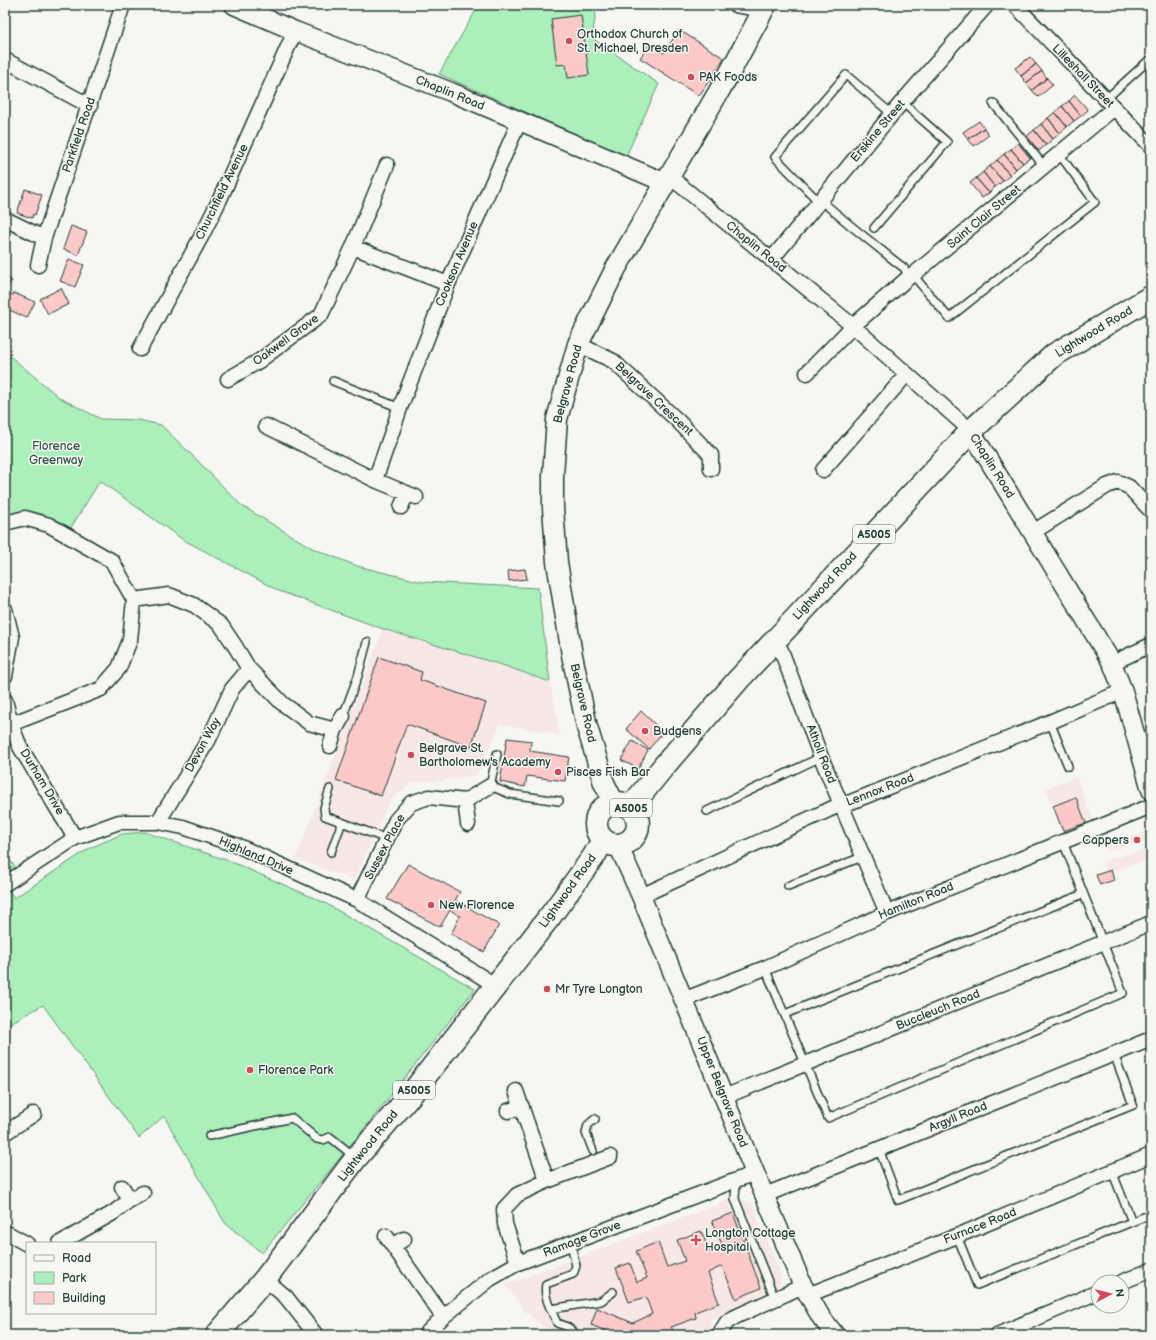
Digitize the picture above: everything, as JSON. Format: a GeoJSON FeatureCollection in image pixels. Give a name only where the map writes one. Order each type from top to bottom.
{"type":"FeatureCollection","features":[{"type":"Feature","properties":{"kind":"main road","name":"Belgrave Road"},"geometry":{"type":"LineString","coordinates":[[622,806],[604,783],[587,727],[572,655],[557,562],[553,508],[556,419],[578,344],[616,268],[729,74],[765,8]]}},
{"type":"Feature","properties":{"kind":"main road","name":"Lightwood Road"},"geometry":{"type":"LineString","coordinates":[[622,806],[669,760],[772,642],[971,431],[1054,354],[1151,297]]}},
{"type":"Feature","properties":{"kind":"main road","name":"A5005"},"geometry":{"type":"LineString","coordinates":[[606,806],[622,806],[636,817],[637,828],[629,841],[610,842],[598,834],[596,828],[597,816],[606,806]]}},
{"type":"Feature","properties":{"kind":"main road","name":"Lightwood Road"},"geometry":{"type":"LineString","coordinates":[[218,1335],[265,1279],[356,1158],[409,1097],[495,985],[552,915],[594,856],[610,842]]}},
{"type":"Feature","properties":{"kind":"street","name":"Parkfield Road"},"geometry":{"type":"LineString","coordinates":[[38,265],[44,238],[123,5]]}},
{"type":"Feature","properties":{"kind":"street","name":"Chaplin Road"},"geometry":{"type":"LineString","coordinates":[[234,5],[295,31],[451,92],[519,122],[668,180],[853,326],[971,431],[1117,672],[1151,790]]}},
{"type":"Feature","properties":{"kind":"street"},"geometry":{"type":"LineString","coordinates":[[735,5],[765,8]]}},
{"type":"Feature","properties":{"kind":"street","name":"Erskine Street"},"geometry":{"type":"LineString","coordinates":[[771,260],[902,102],[987,5]]}},
{"type":"Feature","properties":{"kind":"street","name":"Lilleshall Street"},"geometry":{"type":"LineString","coordinates":[[1015,5],[1151,146]]}},
{"type":"Feature","properties":{"kind":"street","name":"Churchfield Avenue"},"geometry":{"type":"LineString","coordinates":[[140,349],[220,199],[295,31]]}},
{"type":"Feature","properties":{"kind":"street"},"geometry":{"type":"LineString","coordinates":[[5,60],[90,106]]}},
{"type":"Feature","properties":{"kind":"street","name":"Saint Clair Street"},"geometry":{"type":"LineString","coordinates":[[807,373],[853,326],[911,276],[1059,154],[1110,104]]}},
{"type":"Feature","properties":{"kind":"street","name":"Cookson Avenue"},"geometry":{"type":"LineString","coordinates":[[374,480],[448,284],[519,122]]}},
{"type":"Feature","properties":{"kind":"street","name":"Oakwell Grove"},"geometry":{"type":"LineString","coordinates":[[228,379],[259,361],[321,315],[353,247],[387,166]]}},
{"type":"Feature","properties":{"kind":"street"},"geometry":{"type":"LineString","coordinates":[[5,219],[44,238]]}},
{"type":"Feature","properties":{"kind":"street"},"geometry":{"type":"LineString","coordinates":[[353,247],[448,284]]}},
{"type":"Feature","properties":{"kind":"street","name":"Belgrave Crescent"},"geometry":{"type":"LineString","coordinates":[[578,344],[614,361],[677,420],[711,455],[711,469]]}},
{"type":"Feature","properties":{"kind":"street"},"geometry":{"type":"LineString","coordinates":[[823,470],[907,374]]}},
{"type":"Feature","properties":{"kind":"street"},"geometry":{"type":"LineString","coordinates":[[266,426],[374,480],[411,495],[401,507]]}},
{"type":"Feature","properties":{"kind":"street"},"geometry":{"type":"LineString","coordinates":[[1033,532],[1107,486],[1118,482],[1129,487],[1151,511]]}},
{"type":"Feature","properties":{"kind":"street"},"geometry":{"type":"LineString","coordinates":[[5,523],[25,518],[50,525],[112,561],[134,600],[130,640],[119,668],[101,689],[11,724]]}},
{"type":"Feature","properties":{"kind":"street"},"geometry":{"type":"LineString","coordinates":[[134,600],[169,595],[194,605],[221,625],[249,669],[282,703],[309,723],[335,730]]}},
{"type":"Feature","properties":{"kind":"street"},"geometry":{"type":"LineString","coordinates":[[5,609],[12,637],[5,676]]}},
{"type":"Feature","properties":{"kind":"street","name":"Atholl Road"},"geometry":{"type":"LineString","coordinates":[[772,642],[781,650],[821,757],[862,857],[887,912]]}},
{"type":"Feature","properties":{"kind":"street"},"geometry":{"type":"LineString","coordinates":[[1112,663],[1151,645]]}},
{"type":"Feature","properties":{"kind":"street","name":"Devon Way"},"geometry":{"type":"LineString","coordinates":[[158,822],[210,739],[232,689],[249,669]]}},
{"type":"Feature","properties":{"kind":"street","name":"Lennox Road"},"geometry":{"type":"LineString","coordinates":[[641,896],[835,806],[841,805],[1050,722],[1123,691]]}},
{"type":"Feature","properties":{"kind":"street","name":"Durham Drive"},"geometry":{"type":"LineString","coordinates":[[5,700],[11,724],[20,746],[75,838]]}},
{"type":"Feature","properties":{"kind":"street"},"geometry":{"type":"LineString","coordinates":[[330,746],[335,730],[343,716]]}},
{"type":"Feature","properties":{"kind":"street"},"geometry":{"type":"LineString","coordinates":[[468,824],[465,801],[490,786]]}},
{"type":"Feature","properties":{"kind":"street","name":"Sussex Place"},"geometry":{"type":"LineString","coordinates":[[357,900],[396,820],[411,802],[429,797],[465,801]]}},
{"type":"Feature","properties":{"kind":"street","name":"Hamilton Road"},"geometry":{"type":"LineString","coordinates":[[683,1000],[765,968],[887,912],[1151,806]]}},
{"type":"Feature","properties":{"kind":"street","name":"Highland Drive"},"geometry":{"type":"LineString","coordinates":[[5,884],[75,838],[119,822],[158,822],[183,827],[241,847],[357,900],[495,985]]}},
{"type":"Feature","properties":{"kind":"street","name":"Upper Belgrave Road"},"geometry":{"type":"LineString","coordinates":[[610,842],[641,896],[755,1173],[806,1290],[821,1317],[835,1335]]}},
{"type":"Feature","properties":{"kind":"street","name":"Buccleuch Road"},"geometry":{"type":"LineString","coordinates":[[724,1096],[1151,923]]}},
{"type":"Feature","properties":{"kind":"street","name":"Argyll Road"},"geometry":{"type":"LineString","coordinates":[[765,1195],[1151,1039]]}},
{"type":"Feature","properties":{"kind":"street"},"geometry":{"type":"LineString","coordinates":[[516,1091],[515,1109],[547,1180]]}},
{"type":"Feature","properties":{"kind":"street"},"geometry":{"type":"LineString","coordinates":[[5,1133],[34,1114]]}},
{"type":"Feature","properties":{"kind":"street","name":"Furnace Road"},"geometry":{"type":"LineString","coordinates":[[719,1335],[727,1322],[775,1299],[806,1290],[957,1236],[1151,1155]]}},
{"type":"Feature","properties":{"kind":"street"},"geometry":{"type":"LineString","coordinates":[[518,1264],[505,1224],[504,1209],[517,1195],[547,1180],[595,1157],[610,1157]]}},
{"type":"Feature","properties":{"kind":"street","name":"Ramage Grove"},"geometry":{"type":"LineString","coordinates":[[425,1335],[443,1317],[490,1280],[518,1264],[755,1173]]}},
{"type":"Feature","properties":{"kind":"street"},"geometry":{"type":"LineString","coordinates":[[122,1187],[130,1200]]}},
{"type":"Feature","properties":{"kind":"street"},"geometry":{"type":"LineString","coordinates":[[62,1242],[113,1213],[130,1200],[143,1193]]}},
{"type":"Feature","properties":{"kind":"street"},"geometry":{"type":"LineString","coordinates":[[5,1232],[26,1243]]}},
{"type":"Feature","properties":{"kind":"street"},"geometry":{"type":"LineString","coordinates":[[394,1240],[443,1317]]}},
{"type":"Feature","properties":{"kind":"street"},"geometry":{"type":"LineString","coordinates":[[1130,1279],[1151,1270]]}},
{"type":"Feature","properties":{"kind":"street"},"geometry":{"type":"LineString","coordinates":[[265,1279],[286,1297],[316,1335]]}},
{"type":"Feature","properties":{"kind":"street"},"geometry":{"type":"LineString","coordinates":[[997,1335],[1090,1295]]}},
{"type":"Feature","properties":{"kind":"lane"},"geometry":{"type":"LineString","coordinates":[[1110,104],[1148,61],[1151,65]]}},
{"type":"Feature","properties":{"kind":"lane"},"geometry":{"type":"LineString","coordinates":[[892,114],[846,75],[775,157],[819,202],[826,204],[904,268],[949,318],[1094,202],[1059,154]]}},
{"type":"Feature","properties":{"kind":"lane"},"geometry":{"type":"LineString","coordinates":[[874,228],[947,142],[902,102]]}},
{"type":"Feature","properties":{"kind":"lane"},"geometry":{"type":"LineString","coordinates":[[993,103],[1044,166]]}},
{"type":"Feature","properties":{"kind":"lane"},"geometry":{"type":"LineString","coordinates":[[333,381],[400,408]]}},
{"type":"Feature","properties":{"kind":"lane"},"geometry":{"type":"LineString","coordinates":[[343,716],[358,676],[367,642]]}},
{"type":"Feature","properties":{"kind":"lane"},"geometry":{"type":"LineString","coordinates":[[1050,722],[1068,766]]}},
{"type":"Feature","properties":{"kind":"lane"},"geometry":{"type":"LineString","coordinates":[[497,754],[490,786],[510,794],[559,802]]}},
{"type":"Feature","properties":{"kind":"lane"},"geometry":{"type":"LineString","coordinates":[[707,811],[821,757]]}},
{"type":"Feature","properties":{"kind":"lane"},"geometry":{"type":"LineString","coordinates":[[330,788],[324,808],[325,816],[387,839]]}},
{"type":"Feature","properties":{"kind":"lane"},"geometry":{"type":"LineString","coordinates":[[331,852],[342,822]]}},
{"type":"Feature","properties":{"kind":"lane"},"geometry":{"type":"LineString","coordinates":[[765,968],[828,1118],[1123,993],[1063,842]]}},
{"type":"Feature","properties":{"kind":"lane"},"geometry":{"type":"LineString","coordinates":[[788,886],[862,857]]}},
{"type":"Feature","properties":{"kind":"lane"},"geometry":{"type":"LineString","coordinates":[[784,1014],[1083,894]]}},
{"type":"Feature","properties":{"kind":"lane"},"geometry":{"type":"LineString","coordinates":[[879,1149],[898,1200],[1133,1105],[1114,1054]]}},
{"type":"Feature","properties":{"kind":"lane"},"geometry":{"type":"LineString","coordinates":[[209,1136],[292,1118],[317,1139],[323,1140],[330,1137],[356,1158]]}},
{"type":"Feature","properties":{"kind":"lane"},"geometry":{"type":"LineString","coordinates":[[595,1118],[588,1126],[586,1133],[595,1157]]}},
{"type":"Feature","properties":{"kind":"lane"},"geometry":{"type":"LineString","coordinates":[[1112,1171],[1132,1222]]}},
{"type":"Feature","properties":{"kind":"lane"},"geometry":{"type":"LineString","coordinates":[[736,1181],[735,1199],[775,1299]]}},
{"type":"Feature","properties":{"kind":"lane"},"geometry":{"type":"LineString","coordinates":[[957,1236],[977,1285],[1151,1214]]}},
{"type":"Feature","properties":{"kind":"lane"},"geometry":{"type":"LineString","coordinates":[[571,1244],[576,1266],[572,1274],[546,1284],[545,1290],[547,1301],[558,1323],[567,1326],[576,1335]]}},
{"type":"Feature","properties":{"kind":"lane"},"geometry":{"type":"LineString","coordinates":[[551,1309],[601,1301],[613,1292]]}},
{"type":"Feature","properties":{"kind":"shaded area","name":"Belgrave St. Bartholomew's Academy"},"geometry":{"type":"Polygon","coordinates":[[[383,629],[505,666],[550,682],[560,735],[500,724],[477,775],[412,783],[389,802],[354,880],[296,859],[383,629]]]}},
{"type":"Feature","properties":{"kind":"shaded area"},"geometry":{"type":"Polygon","coordinates":[[[1076,777],[1093,820],[1063,831],[1046,788],[1076,777]]]}},
{"type":"Feature","properties":{"kind":"shaded area"},"geometry":{"type":"Polygon","coordinates":[[[1147,832],[1149,840],[1108,851],[1106,843],[1147,832]]]}},
{"type":"Feature","properties":{"kind":"shaded area"},"geometry":{"type":"Polygon","coordinates":[[[1151,848],[1151,859],[1106,872],[1103,861],[1151,848]]]}},
{"type":"Feature","properties":{"kind":"shaded area","name":"Longton Cottage Hospital"},"geometry":{"type":"Polygon","coordinates":[[[732,1199],[740,1199],[752,1203],[781,1276],[781,1281],[776,1292],[710,1320],[714,1335],[554,1335],[526,1312],[505,1285],[732,1199]]]}},
{"type":"Feature","properties":{"kind":"green space"},"geometry":{"type":"Polygon","coordinates":[[[479,5],[597,5],[592,38],[659,84],[626,156],[439,74],[479,5]]]}},
{"type":"Feature","properties":{"kind":"green space","name":"Florence Greenway"},"geometry":{"type":"Polygon","coordinates":[[[5,352],[60,398],[101,419],[138,420],[161,425],[242,506],[312,548],[357,566],[423,582],[538,588],[550,682],[505,666],[383,629],[279,591],[182,539],[100,481],[70,529],[50,519],[5,517],[5,352]]]}},
{"type":"Feature","properties":{"kind":"green space","name":"Florence Park"},"geometry":{"type":"Polygon","coordinates":[[[145,832],[232,862],[323,902],[475,989],[376,1114],[262,1253],[225,1223],[164,1116],[139,1138],[43,1005],[5,1026],[5,854],[16,868],[7,887],[14,898],[90,848],[122,834],[145,832]]]}},
{"type":"Feature","properties":{"kind":"building","name":"Orthodox Church of St. Michael, Dresden"},"geometry":{"type":"Polygon","coordinates":[[[581,15],[589,75],[568,78],[566,64],[557,65],[551,19],[581,15]]]}},
{"type":"Feature","properties":{"kind":"building","name":"PAK Foods"},"geometry":{"type":"Polygon","coordinates":[[[679,30],[724,58],[699,96],[640,58],[649,44],[664,53],[679,30]]]}},
{"type":"Feature","properties":{"kind":"building"},"geometry":{"type":"Polygon","coordinates":[[[1030,57],[1036,64],[1021,76],[1015,68],[1030,57]]]}},
{"type":"Feature","properties":{"kind":"building"},"geometry":{"type":"Polygon","coordinates":[[[1036,64],[1042,71],[1026,83],[1021,76],[1036,64]]]}},
{"type":"Feature","properties":{"kind":"building"},"geometry":{"type":"Polygon","coordinates":[[[1042,71],[1047,78],[1032,90],[1026,83],[1042,71]]]}},
{"type":"Feature","properties":{"kind":"building"},"geometry":{"type":"Polygon","coordinates":[[[1047,78],[1053,85],[1038,97],[1032,90],[1047,78]]]}},
{"type":"Feature","properties":{"kind":"building"},"geometry":{"type":"Polygon","coordinates":[[[1075,95],[1088,110],[1081,116],[1069,101],[1075,95]]]}},
{"type":"Feature","properties":{"kind":"building"},"geometry":{"type":"Polygon","coordinates":[[[1069,101],[1081,116],[1074,121],[1062,106],[1069,101]]]}},
{"type":"Feature","properties":{"kind":"building"},"geometry":{"type":"Polygon","coordinates":[[[1062,106],[1074,121],[1067,127],[1055,112],[1062,106]]]}},
{"type":"Feature","properties":{"kind":"building"},"geometry":{"type":"Polygon","coordinates":[[[1055,112],[1067,127],[1060,133],[1048,118],[1055,112]]]}},
{"type":"Feature","properties":{"kind":"building"},"geometry":{"type":"Polygon","coordinates":[[[1048,118],[1060,133],[1053,139],[1041,124],[1048,118]]]}},
{"type":"Feature","properties":{"kind":"building"},"geometry":{"type":"Polygon","coordinates":[[[979,121],[984,128],[968,139],[963,132],[979,121]]]}},
{"type":"Feature","properties":{"kind":"building"},"geometry":{"type":"Polygon","coordinates":[[[1041,124],[1053,139],[1046,145],[1034,130],[1041,124]]]}},
{"type":"Feature","properties":{"kind":"building"},"geometry":{"type":"Polygon","coordinates":[[[984,128],[989,135],[974,146],[968,139],[984,128]]]}},
{"type":"Feature","properties":{"kind":"building"},"geometry":{"type":"Polygon","coordinates":[[[1034,130],[1046,145],[1039,151],[1027,136],[1034,130]]]}},
{"type":"Feature","properties":{"kind":"building"},"geometry":{"type":"Polygon","coordinates":[[[1018,143],[1030,158],[1023,163],[1011,149],[1018,143]]]}},
{"type":"Feature","properties":{"kind":"building"},"geometry":{"type":"Polygon","coordinates":[[[1011,149],[1023,163],[1016,169],[1004,154],[1011,149]]]}},
{"type":"Feature","properties":{"kind":"building"},"geometry":{"type":"Polygon","coordinates":[[[1004,154],[1016,169],[1010,175],[997,160],[1004,154]]]}},
{"type":"Feature","properties":{"kind":"building"},"geometry":{"type":"Polygon","coordinates":[[[997,160],[1010,175],[1003,181],[990,166],[997,160]]]}},
{"type":"Feature","properties":{"kind":"building"},"geometry":{"type":"Polygon","coordinates":[[[990,166],[1003,181],[995,187],[983,172],[990,166]]]}},
{"type":"Feature","properties":{"kind":"building"},"geometry":{"type":"Polygon","coordinates":[[[983,172],[995,187],[989,193],[976,178],[983,172]]]}},
{"type":"Feature","properties":{"kind":"building"},"geometry":{"type":"Polygon","coordinates":[[[976,178],[989,193],[982,198],[970,183],[976,178]]]}},
{"type":"Feature","properties":{"kind":"building"},"geometry":{"type":"Polygon","coordinates":[[[25,189],[42,195],[35,215],[33,214],[32,218],[17,213],[25,189]]]}},
{"type":"Feature","properties":{"kind":"building"},"geometry":{"type":"Polygon","coordinates":[[[71,226],[87,232],[78,255],[63,249],[71,226]]]}},
{"type":"Feature","properties":{"kind":"building"},"geometry":{"type":"Polygon","coordinates":[[[69,259],[84,265],[75,287],[60,281],[69,259]]]}},
{"type":"Feature","properties":{"kind":"building"},"geometry":{"type":"Polygon","coordinates":[[[5,275],[12,281],[5,289],[5,275]]]}},
{"type":"Feature","properties":{"kind":"building"},"geometry":{"type":"Polygon","coordinates":[[[61,288],[69,304],[48,314],[40,299],[61,288]]]}},
{"type":"Feature","properties":{"kind":"building"},"geometry":{"type":"Polygon","coordinates":[[[8,293],[13,295],[14,293],[35,302],[27,318],[5,308],[5,299],[8,293]]]}},
{"type":"Feature","properties":{"kind":"building"},"geometry":{"type":"Polygon","coordinates":[[[525,569],[527,579],[509,581],[508,571],[525,569]]]}},
{"type":"Feature","properties":{"kind":"building"},"geometry":{"type":"Polygon","coordinates":[[[379,657],[422,672],[420,680],[486,703],[471,747],[407,724],[381,796],[336,780],[379,657]]]}},
{"type":"Feature","properties":{"kind":"building","name":"Budgens"},"geometry":{"type":"Polygon","coordinates":[[[641,711],[663,732],[649,749],[626,729],[641,711]]]}},
{"type":"Feature","properties":{"kind":"building"},"geometry":{"type":"Polygon","coordinates":[[[507,738],[531,741],[530,751],[569,757],[565,781],[527,776],[525,787],[500,782],[507,738]]]}},
{"type":"Feature","properties":{"kind":"building"},"geometry":{"type":"Polygon","coordinates":[[[632,741],[648,750],[638,769],[621,760],[632,741]]]}},
{"type":"Feature","properties":{"kind":"building"},"geometry":{"type":"Polygon","coordinates":[[[1076,797],[1086,823],[1063,831],[1053,806],[1076,797]]]}},
{"type":"Feature","properties":{"kind":"building","name":"New Florence"},"geometry":{"type":"Polygon","coordinates":[[[408,864],[460,892],[455,900],[499,925],[484,952],[451,934],[460,916],[450,910],[440,927],[387,899],[408,864]]]}},
{"type":"Feature","properties":{"kind":"building"},"geometry":{"type":"Polygon","coordinates":[[[1111,870],[1114,880],[1100,885],[1096,875],[1111,870]]]}},
{"type":"Feature","properties":{"kind":"building"},"geometry":{"type":"Polygon","coordinates":[[[733,1213],[761,1288],[736,1299],[722,1266],[708,1273],[719,1303],[695,1312],[696,1318],[671,1327],[674,1332],[672,1335],[616,1335],[591,1325],[597,1308],[633,1323],[652,1314],[646,1297],[629,1302],[616,1268],[630,1263],[637,1282],[647,1278],[636,1251],[658,1242],[667,1267],[685,1261],[677,1240],[701,1231],[710,1252],[723,1247],[712,1221],[733,1213]]]}},
{"type":"Feature","properties":{"kind":"place","name":"Orthodox Church of St. Michael, Dresden"},"geometry":{"type":"Point","coordinates":[569,41]}},
{"type":"Feature","properties":{"kind":"place","name":"PAK Foods"},"geometry":{"type":"Point","coordinates":[691,77]}},
{"type":"Feature","properties":{"kind":"place","name":"Budgens"},"geometry":{"type":"Point","coordinates":[645,731]}},
{"type":"Feature","properties":{"kind":"place","name":"Belgrave St. Bartholomew's Academy"},"geometry":{"type":"Point","coordinates":[411,755]}},
{"type":"Feature","properties":{"kind":"place","name":"Pisces Fish Bar"},"geometry":{"type":"Point","coordinates":[558,772]}},
{"type":"Feature","properties":{"kind":"place","name":"Cappers"},"geometry":{"type":"Point","coordinates":[1137,840]}},
{"type":"Feature","properties":{"kind":"place","name":"New Florence"},"geometry":{"type":"Point","coordinates":[431,905]}},
{"type":"Feature","properties":{"kind":"place","name":"Mr Tyre Longton"},"geometry":{"type":"Point","coordinates":[547,989]}},
{"type":"Feature","properties":{"kind":"place","name":"Florence Park"},"geometry":{"type":"Point","coordinates":[250,1070]}},
{"type":"Feature","properties":{"kind":"place","name":"Longton Cottage Hospital"},"geometry":{"type":"Point","coordinates":[696,1240]}}]}
